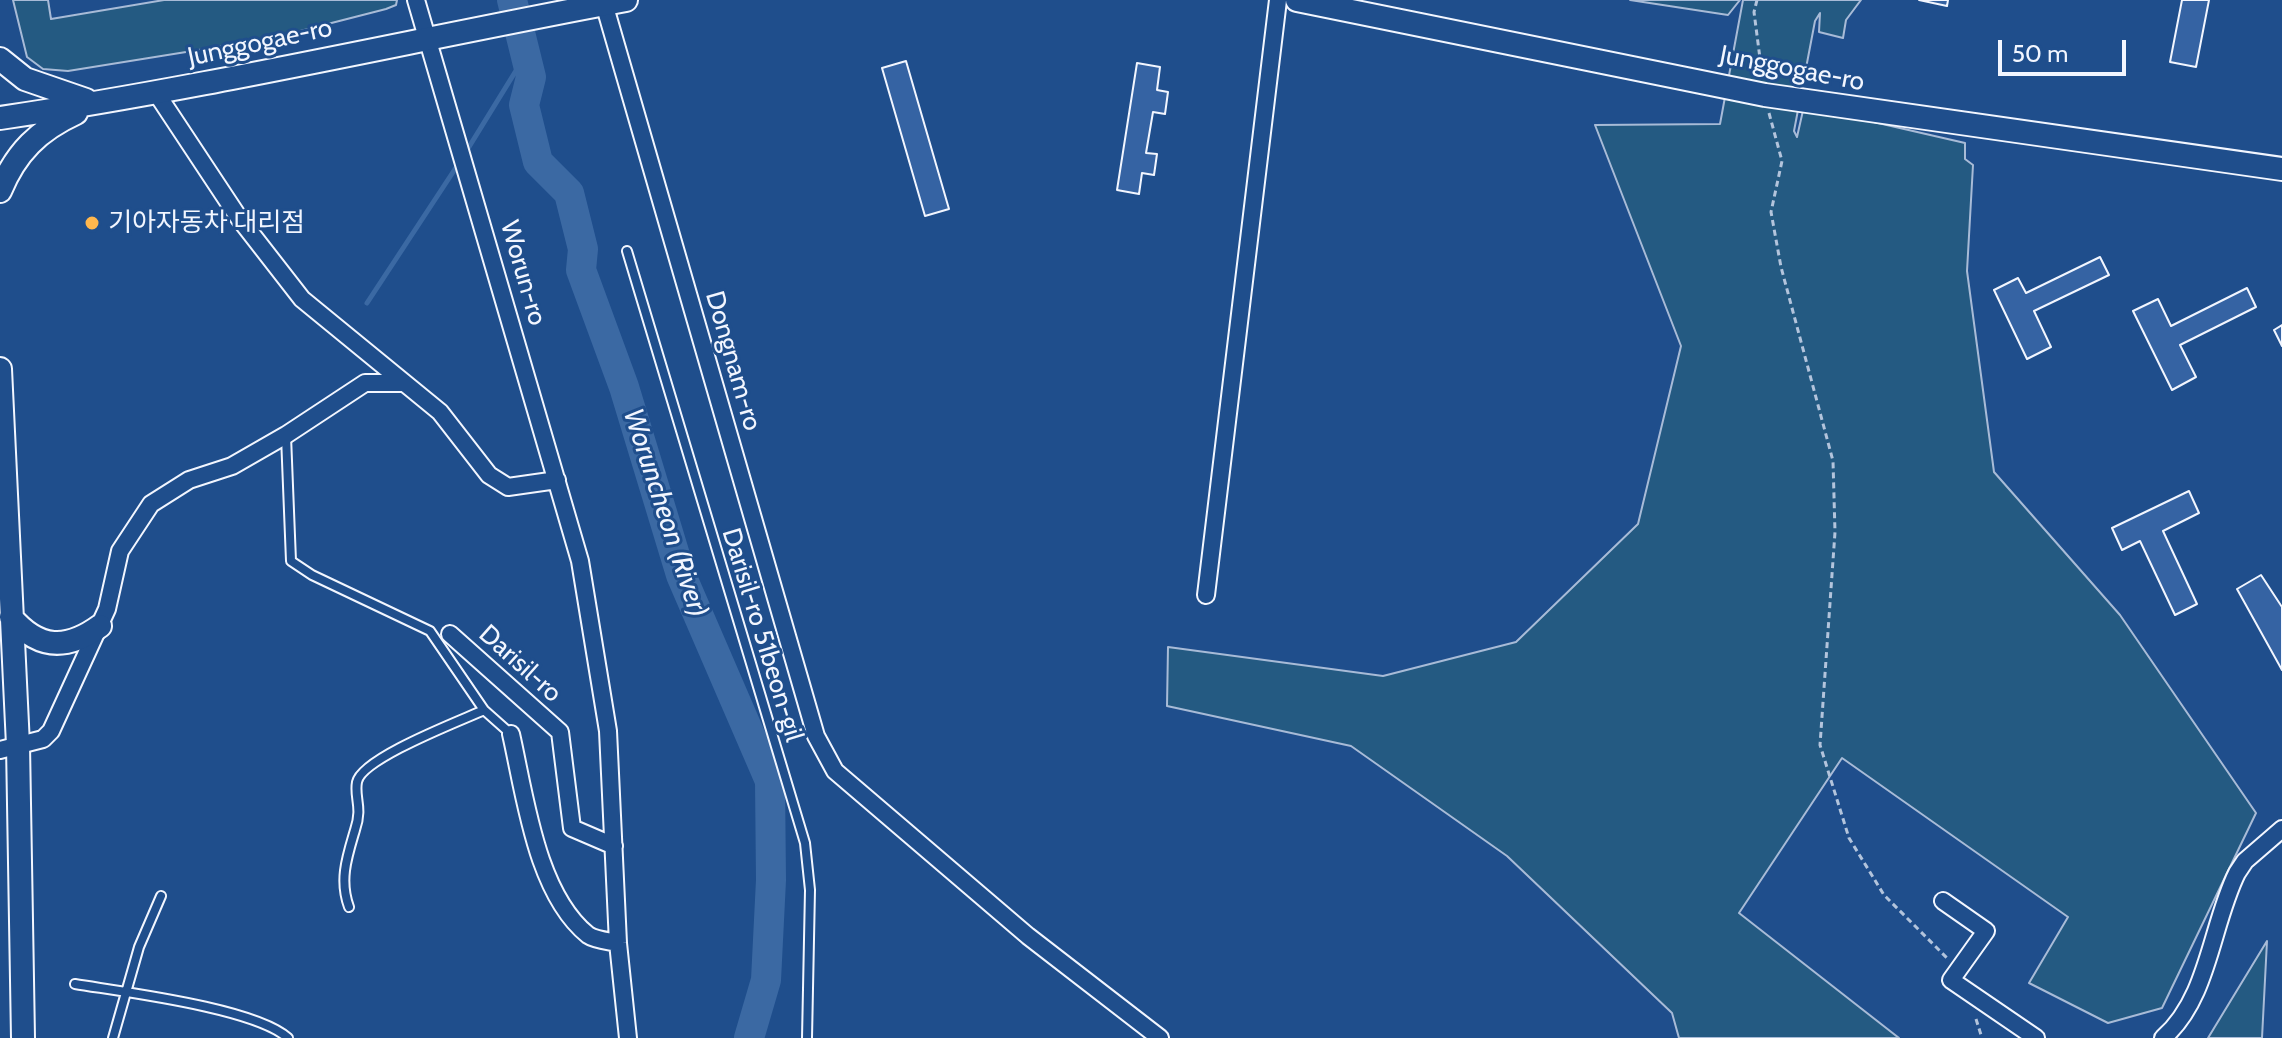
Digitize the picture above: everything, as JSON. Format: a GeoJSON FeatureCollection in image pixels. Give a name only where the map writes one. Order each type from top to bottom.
{"type":"FeatureCollection","features":[{"type":"Feature","properties":{"kind":"street","name":"Worun-ro"},"geometry":{"type":"LineString","coordinates":[[416,0],[580,561]]}},
{"type":"Feature","properties":{"kind":"street"},"geometry":{"type":"LineString","coordinates":[[1206,595],[1278,0]]}},
{"type":"Feature","properties":{"kind":"street","name":"Junggogae-ro"},"geometry":{"type":"LineString","coordinates":[[1297,0],[1765,95],[2282,169]]}},
{"type":"Feature","properties":{"kind":"street","name":"Junggogae-ro"},"geometry":{"type":"LineString","coordinates":[[0,118],[157,94],[307,60],[430,40],[611,1]]}},
{"type":"Feature","properties":{"kind":"street","name":"Dongnam-ro"},"geometry":{"type":"LineString","coordinates":[[611,1],[816,736],[835,771],[1028,936],[1160,1038]]}},
{"type":"Feature","properties":{"kind":"street"},"geometry":{"type":"LineString","coordinates":[[0,59],[36,84],[103,102]]}},
{"type":"Feature","properties":{"kind":"street"},"geometry":{"type":"LineString","coordinates":[[157,94],[239,218],[302,299],[400,383],[440,412],[489,475],[508,487],[557,480]]}},
{"type":"Feature","properties":{"kind":"street"},"geometry":{"type":"LineString","coordinates":[[0,191],[17,158],[41,131],[103,102]]}},
{"type":"Feature","properties":{"kind":"street"},"geometry":{"type":"LineString","coordinates":[[0,369],[11,617],[9,748],[23,1038]]}},
{"type":"Feature","properties":{"kind":"street"},"geometry":{"type":"LineString","coordinates":[[9,748],[43,739],[51,731],[100,626],[120,551],[151,504],[189,480],[232,466],[365,383],[400,383]]}},
{"type":"Feature","properties":{"kind":"street","name":"Darisil-ro"},"geometry":{"type":"LineString","coordinates":[[580,561],[608,731],[618,943],[628,1038]]}},
{"type":"Feature","properties":{"kind":"street"},"geometry":{"type":"LineString","coordinates":[[11,617],[29,634],[52,643],[74,642],[100,626]]}},
{"type":"Feature","properties":{"kind":"street","name":"Darisil-ro"},"geometry":{"type":"LineString","coordinates":[[450,634],[560,732],[572,828],[614,846]]}},
{"type":"Feature","properties":{"kind":"street"},"geometry":{"type":"LineString","coordinates":[[511,734],[539,856],[559,899],[590,936],[618,943]]}},
{"type":"Feature","properties":{"kind":"street"},"geometry":{"type":"LineString","coordinates":[[2163,1038],[2183,1016],[2193,996],[2237,873],[2282,829]]}},
{"type":"Feature","properties":{"kind":"street"},"geometry":{"type":"LineString","coordinates":[[1943,901],[1986,931],[1951,980],[2036,1038]]}},
{"type":"Feature","properties":{"kind":"lane","name":"Darisil-ro 51beon-gil"},"geometry":{"type":"LineString","coordinates":[[627,251],[805,843],[810,890],[807,1038]]}},
{"type":"Feature","properties":{"kind":"lane"},"geometry":{"type":"LineString","coordinates":[[286,435],[291,561],[312,575],[430,631],[484,710],[511,734]]}},
{"type":"Feature","properties":{"kind":"lane"},"geometry":{"type":"LineString","coordinates":[[349,907],[341,886],[361,812],[357,782],[365,769],[428,734],[484,710]]}},
{"type":"Feature","properties":{"kind":"lane"},"geometry":{"type":"LineString","coordinates":[[113,1038],[139,947],[161,896]]}},
{"type":"Feature","properties":{"kind":"lane"},"geometry":{"type":"LineString","coordinates":[[75,984],[252,1020],[288,1038]]}},
{"type":"Feature","properties":{"kind":"path"},"geometry":{"type":"LineString","coordinates":[[1757,0],[1754,12],[1765,95],[1782,161],[1771,212],[1781,267],[1833,461],[1835,532],[1820,745],[1849,838],[1884,895],[1950,961]]}},
{"type":"Feature","properties":{"kind":"path"},"geometry":{"type":"LineString","coordinates":[[1975,1015],[1982,1038]]}},
{"type":"Feature","properties":{"kind":"shaded area"},"geometry":{"type":"Polygon","coordinates":[[[13,0],[48,0],[51,19],[164,0],[397,0],[396,5],[386,9],[273,38],[68,71],[43,69],[27,57],[13,0]]]}},
{"type":"Feature","properties":{"kind":"shaded area"},"geometry":{"type":"Polygon","coordinates":[[[1630,0],[1740,0],[1728,15],[1630,0]]]}},
{"type":"Feature","properties":{"kind":"shaded area"},"geometry":{"type":"Polygon","coordinates":[[[1743,0],[1861,0],[1846,20],[1843,38],[1819,32],[1820,13],[1815,21],[1794,131],[1797,137],[1804,106],[1965,143],[1965,159],[1973,165],[1967,271],[1994,472],[2120,615],[2256,813],[2162,1008],[2108,1023],[2029,983],[2068,917],[1842,758],[1739,913],[1899,1038],[1679,1038],[1672,1013],[1507,856],[1351,746],[1167,706],[1168,647],[1383,676],[1516,642],[1638,524],[1681,346],[1595,125],[1720,124],[1743,0]]]}},
{"type":"Feature","properties":{"kind":"shaded area"},"geometry":{"type":"Polygon","coordinates":[[[2267,941],[2262,1038],[2208,1038],[2267,941]]]}},
{"type":"Feature","properties":{"kind":"building"},"geometry":{"type":"Polygon","coordinates":[[[1919,0],[1948,0],[1947,6],[1919,0]]]}},
{"type":"Feature","properties":{"kind":"building"},"geometry":{"type":"Polygon","coordinates":[[[2182,0],[2209,0],[2196,67],[2170,62],[2182,0]]]}},
{"type":"Feature","properties":{"kind":"building"},"geometry":{"type":"Polygon","coordinates":[[[906,61],[949,209],[925,216],[882,68],[906,61]]]}},
{"type":"Feature","properties":{"kind":"building"},"geometry":{"type":"Polygon","coordinates":[[[1137,63],[1160,67],[1157,90],[1168,92],[1165,114],[1153,112],[1146,153],[1157,154],[1154,175],[1142,173],[1139,194],[1117,190],[1137,63]]]}},
{"type":"Feature","properties":{"kind":"building"},"geometry":{"type":"Polygon","coordinates":[[[2100,257],[2109,275],[2034,311],[2051,347],[2027,359],[1994,290],[2018,278],[2026,293],[2100,257]]]}},
{"type":"Feature","properties":{"kind":"building"},"geometry":{"type":"Polygon","coordinates":[[[2247,288],[2256,307],[2180,345],[2196,377],[2172,390],[2133,311],[2158,299],[2171,326],[2247,288]]]}},
{"type":"Feature","properties":{"kind":"building"},"geometry":{"type":"Polygon","coordinates":[[[2282,325],[2282,346],[2274,330],[2282,325]]]}},
{"type":"Feature","properties":{"kind":"building"},"geometry":{"type":"Polygon","coordinates":[[[2189,491],[2199,513],[2163,531],[2197,604],[2175,615],[2140,541],[2122,550],[2112,528],[2189,491]]]}},
{"type":"Feature","properties":{"kind":"building"},"geometry":{"type":"Polygon","coordinates":[[[2261,575],[2282,607],[2282,670],[2237,589],[2261,575]]]}},
{"type":"Feature","properties":{"kind":"waterway","name":"Woruncheon (River)"},"geometry":{"type":"LineString","coordinates":[[512,0],[531,77],[524,105],[538,162],[569,193],[583,249],[581,270],[624,387],[681,575],[770,781],[771,880],[766,980],[749,1038]]}},
{"type":"Feature","properties":{"kind":"waterway"},"geometry":{"type":"LineString","coordinates":[[464,155],[525,56]]}},
{"type":"Feature","properties":{"kind":"waterway"},"geometry":{"type":"LineString","coordinates":[[367,303],[459,163]]}},
{"type":"Feature","properties":{"kind":"place","name":"기아자동차 대리점"},"geometry":{"type":"Point","coordinates":[92,223]}}]}
